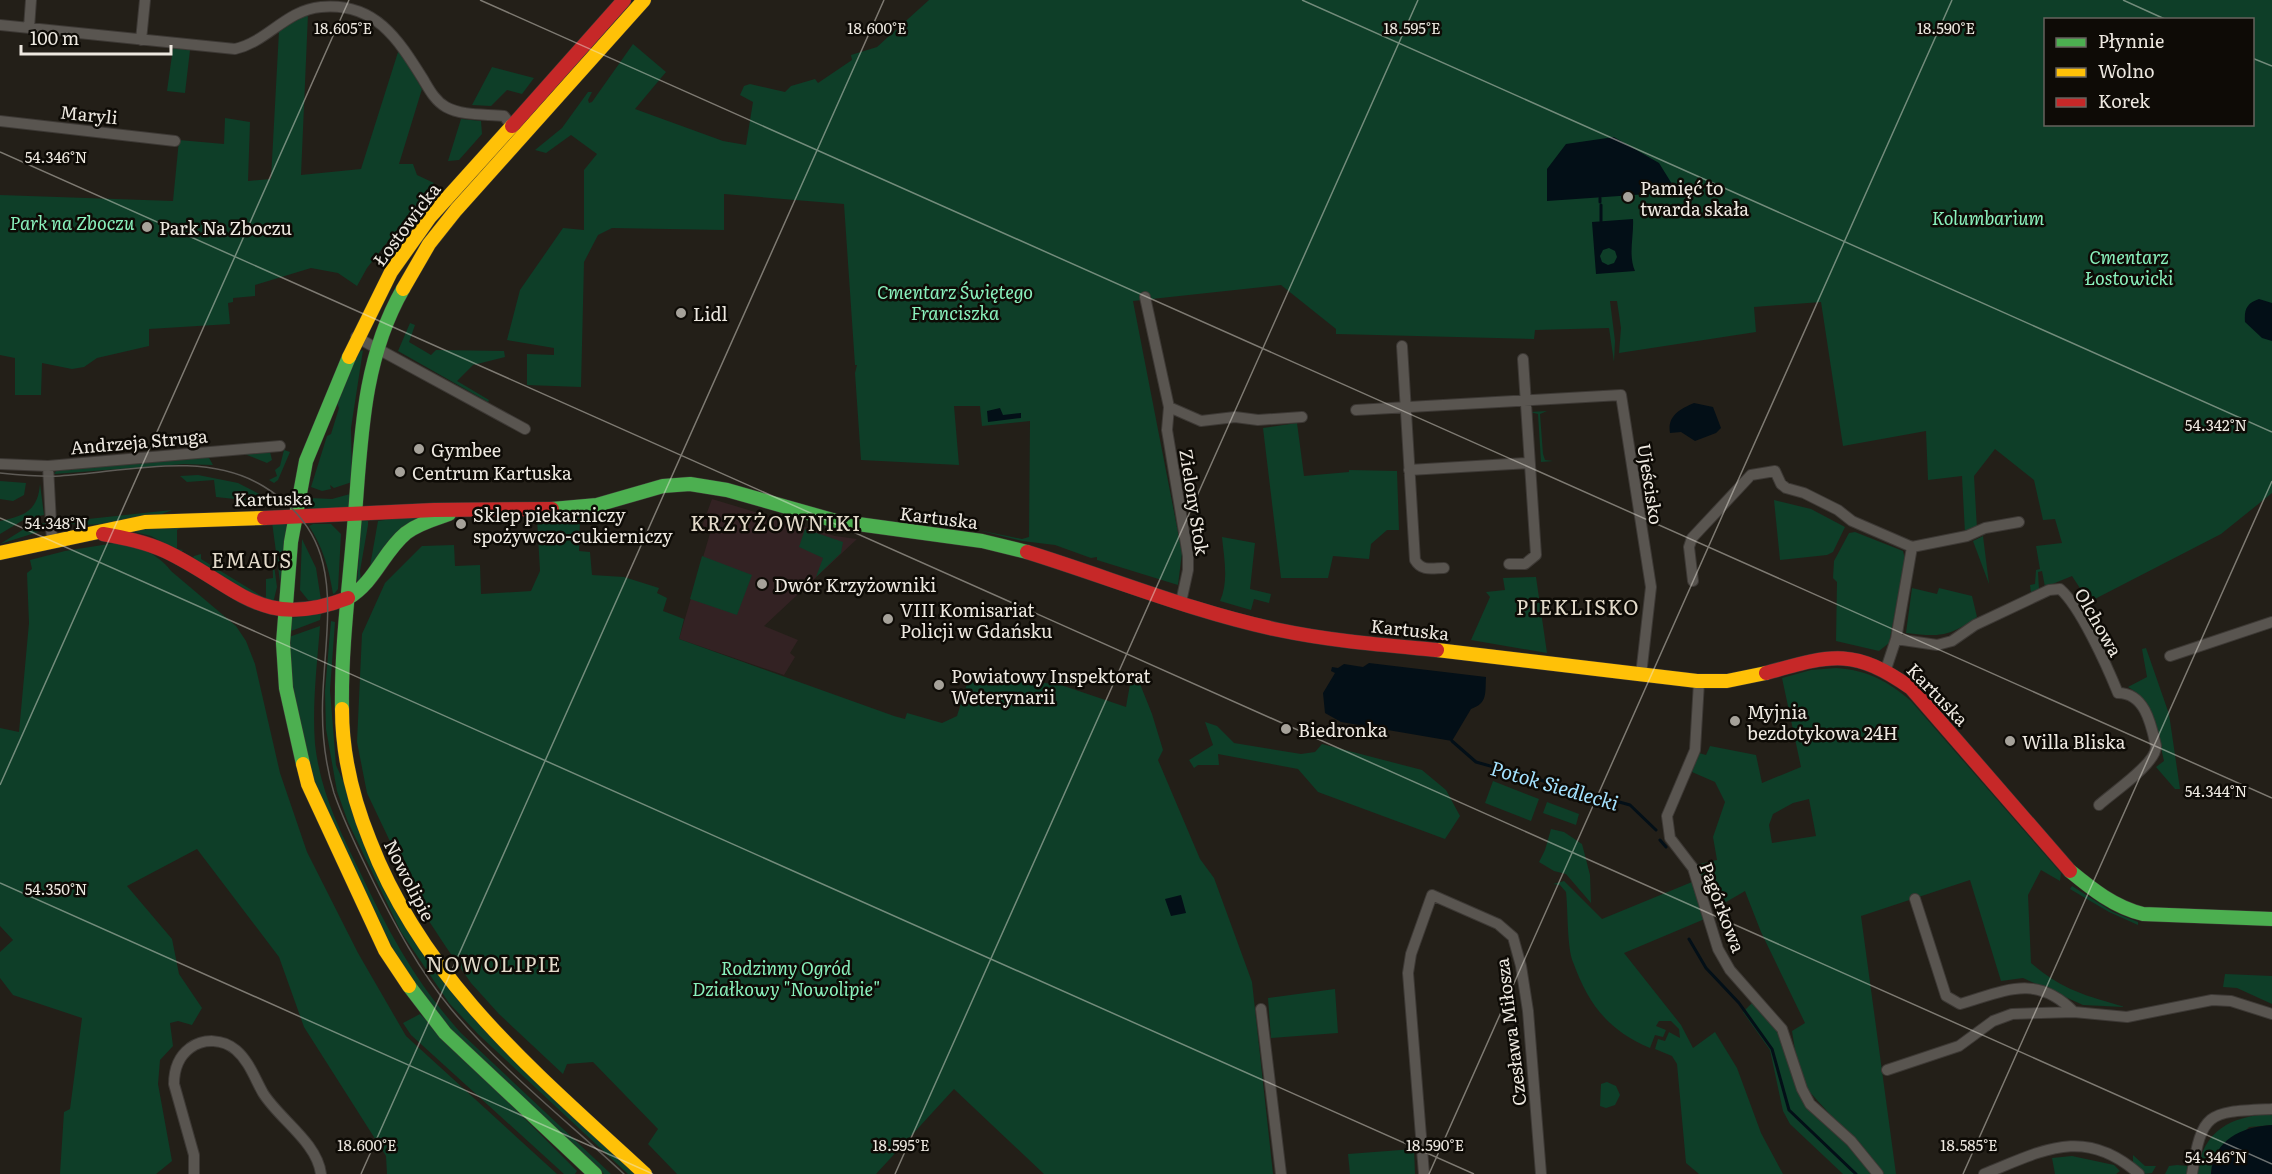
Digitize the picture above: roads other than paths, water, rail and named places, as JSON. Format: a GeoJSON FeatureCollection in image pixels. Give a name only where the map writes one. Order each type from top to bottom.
{"type":"FeatureCollection","features":[{"type":"Feature","properties":{"kind":"main road","name":"Łostowicka"},"geometry":{"type":"LineString","coordinates":[[294,516],[306,461],[315,435],[356,337],[391,272],[430,217],[624,0]]}},
{"type":"Feature","properties":{"kind":"main road","name":"Łostowicka"},"geometry":{"type":"LineString","coordinates":[[355,514],[366,389],[377,348],[394,305],[429,244],[456,210],[644,0]]}},
{"type":"Feature","properties":{"kind":"main road","name":"Kartuska"},"geometry":{"type":"LineString","coordinates":[[0,553],[91,534],[113,526],[145,522],[355,514],[418,509],[457,511],[584,507],[667,486],[688,484],[710,487],[836,521],[967,538],[1003,545],[1181,602],[1294,634],[1699,682],[1739,681],[1804,661],[1834,657],[1862,660],[1886,669],[1919,695],[2063,865],[2097,893],[2127,910],[2143,914],[2272,920]]}},
{"type":"Feature","properties":{"kind":"main road","name":"Kartuska"},"geometry":{"type":"LineString","coordinates":[[91,534],[129,536],[152,543],[253,604],[284,612],[306,610],[347,599],[377,575],[405,534],[420,525],[457,511]]}},
{"type":"Feature","properties":{"kind":"main road","name":"Nowolipie"},"geometry":{"type":"LineString","coordinates":[[355,514],[342,679],[343,738],[360,813],[374,851],[408,919],[435,963],[473,1009],[645,1174]]}},
{"type":"Feature","properties":{"kind":"main road"},"geometry":{"type":"LineString","coordinates":[[294,516],[283,643],[286,688],[308,784],[385,950],[421,1004],[445,1033],[595,1174]]}},
{"type":"Feature","properties":{"kind":"street"},"geometry":{"type":"LineString","coordinates":[[29,28],[32,0]]}},
{"type":"Feature","properties":{"kind":"street"},"geometry":{"type":"LineString","coordinates":[[141,40],[145,0]]}},
{"type":"Feature","properties":{"kind":"street"},"geometry":{"type":"LineString","coordinates":[[0,25],[235,49],[249,44],[298,12],[324,6],[348,8],[369,16],[392,33],[441,104],[459,112],[504,116],[512,125],[517,141]]}},
{"type":"Feature","properties":{"kind":"street","name":"Maryli"},"geometry":{"type":"LineString","coordinates":[[0,121],[175,141]]}},
{"type":"Feature","properties":{"kind":"street","name":"Zielony Stok"},"geometry":{"type":"LineString","coordinates":[[1145,297],[1169,406],[1167,430],[1188,556],[1188,570],[1181,602]]}},
{"type":"Feature","properties":{"kind":"street"},"geometry":{"type":"LineString","coordinates":[[356,337],[525,429]]}},
{"type":"Feature","properties":{"kind":"street"},"geometry":{"type":"LineString","coordinates":[[1401,345],[1415,560],[1419,567],[1444,568]]}},
{"type":"Feature","properties":{"kind":"street"},"geometry":{"type":"LineString","coordinates":[[1509,564],[1525,564],[1536,555],[1528,463],[1523,360]]}},
{"type":"Feature","properties":{"kind":"street","name":"Ujeścisko"},"geometry":{"type":"LineString","coordinates":[[1356,410],[1621,395],[1651,586],[1641,675]]}},
{"type":"Feature","properties":{"kind":"street","name":"Zielony Stok"},"geometry":{"type":"LineString","coordinates":[[1169,406],[1201,421],[1235,417],[1258,420],[1302,417]]}},
{"type":"Feature","properties":{"kind":"street","name":"Andrzeja Struga"},"geometry":{"type":"LineString","coordinates":[[0,465],[48,465],[280,446]]}},
{"type":"Feature","properties":{"kind":"street"},"geometry":{"type":"LineString","coordinates":[[1409,470],[1528,463]]}},
{"type":"Feature","properties":{"kind":"street"},"geometry":{"type":"LineString","coordinates":[[48,465],[52,542]]}},
{"type":"Feature","properties":{"kind":"street"},"geometry":{"type":"LineString","coordinates":[[1693,581],[1689,547],[1692,538],[1750,475],[1775,471],[1780,484],[1786,488],[1804,493],[1838,510],[1852,521],[1912,547],[1967,536],[1985,528],[2019,522]]}},
{"type":"Feature","properties":{"kind":"street"},"geometry":{"type":"LineString","coordinates":[[1886,669],[1896,639],[1912,547]]}},
{"type":"Feature","properties":{"kind":"street","name":"Olchowa"},"geometry":{"type":"LineString","coordinates":[[1896,639],[1937,645],[1952,641],[1975,625],[2049,590],[2060,588],[2067,594],[2087,629],[2118,693],[2131,694],[2140,701],[2156,746],[2156,752],[2148,763],[2099,805]]}},
{"type":"Feature","properties":{"kind":"street"},"geometry":{"type":"LineString","coordinates":[[2170,656],[2272,621]]}},
{"type":"Feature","properties":{"kind":"street","name":"Pagórkowa"},"geometry":{"type":"LineString","coordinates":[[1699,682],[1695,750],[1667,816],[1671,838],[1693,868],[1718,949],[1730,970],[1782,1029],[1802,1089],[1810,1104],[1851,1141],[1878,1174]]}},
{"type":"Feature","properties":{"kind":"street","name":"Czesława Miłosza"},"geometry":{"type":"LineString","coordinates":[[1424,1174],[1408,973],[1411,954],[1432,896],[1498,924],[1507,930],[1516,943],[1528,1011],[1541,1174]]}},
{"type":"Feature","properties":{"kind":"street"},"geometry":{"type":"LineString","coordinates":[[1915,899],[1946,996],[1950,1001],[1960,1005],[2020,987],[2033,987],[2059,999],[2073,1012]]}},
{"type":"Feature","properties":{"kind":"street"},"geometry":{"type":"LineString","coordinates":[[1887,1070],[1959,1046],[1993,1021],[2012,1014],[2073,1012],[2127,1017],[2212,1000],[2231,1000],[2272,1014]]}},
{"type":"Feature","properties":{"kind":"street"},"geometry":{"type":"LineString","coordinates":[[1261,1009],[1281,1174]]}},
{"type":"Feature","properties":{"kind":"street"},"geometry":{"type":"LineString","coordinates":[[194,1174],[194,1155],[174,1084],[174,1072],[188,1050],[207,1040],[222,1042],[237,1050],[271,1104],[308,1147],[318,1163],[321,1174]]}},
{"type":"Feature","properties":{"kind":"street"},"geometry":{"type":"LineString","coordinates":[[2192,1174],[2200,1132],[2209,1120],[2235,1111],[2272,1109]]}},
{"type":"Feature","properties":{"kind":"street"},"geometry":{"type":"LineString","coordinates":[[1984,1174],[2053,1147],[2072,1144],[2115,1155],[2139,1174]]}},
{"type":"Feature","properties":{"kind":"waterway"},"geometry":{"type":"LineString","coordinates":[[1601,205],[1601,221]]}},
{"type":"Feature","properties":{"kind":"waterway","name":"Potok Siedlecki"},"geometry":{"type":"LineString","coordinates":[[1452,741],[1476,762],[1630,805],[1656,830]]}},
{"type":"Feature","properties":{"kind":"waterway","name":"Potok Siedlecki"},"geometry":{"type":"LineString","coordinates":[[1660,840],[1666,847]]}},
{"type":"Feature","properties":{"kind":"waterway","name":"Potok Siedlecki"},"geometry":{"type":"LineString","coordinates":[[1689,939],[1706,968],[1739,1003],[1772,1049],[1789,1110],[1856,1174]]}},
{"type":"Feature","properties":{"kind":"tram line"},"geometry":{"type":"LineString","coordinates":[[0,473],[52,476],[163,466],[190,466],[240,475],[263,486],[290,506],[308,528],[320,552],[326,577],[328,604],[322,717],[331,781],[343,816],[374,883],[409,948],[451,1009],[512,1073],[624,1174]]}},
{"type":"Feature","properties":{"kind":"place","name":"Pamięć to twarda skała"},"geometry":{"type":"Point","coordinates":[1628,197]}},
{"type":"Feature","properties":{"kind":"place","name":"Park Na Zboczu"},"geometry":{"type":"Point","coordinates":[147,227]}},
{"type":"Feature","properties":{"kind":"place","name":"Lidl"},"geometry":{"type":"Point","coordinates":[681,313]}},
{"type":"Feature","properties":{"kind":"place","name":"Gymbee"},"geometry":{"type":"Point","coordinates":[419,449]}},
{"type":"Feature","properties":{"kind":"place","name":"Centrum Kartuska"},"geometry":{"type":"Point","coordinates":[400,472]}},
{"type":"Feature","properties":{"kind":"place","name":"Sklep piekarniczy spożywczo-cukierniczy"},"geometry":{"type":"Point","coordinates":[461,524]}},
{"type":"Feature","properties":{"kind":"place","name":"Dwór Krzyżowniki"},"geometry":{"type":"Point","coordinates":[762,584]}},
{"type":"Feature","properties":{"kind":"place","name":"VIII Komisariat Policji w Gdańsku"},"geometry":{"type":"Point","coordinates":[888,619]}},
{"type":"Feature","properties":{"kind":"place","name":"Powiatowy Inspektorat Weterynarii"},"geometry":{"type":"Point","coordinates":[939,685]}},
{"type":"Feature","properties":{"kind":"place","name":"Myjnia bezdotykowa 24H"},"geometry":{"type":"Point","coordinates":[1735,721]}},
{"type":"Feature","properties":{"kind":"place","name":"Biedronka"},"geometry":{"type":"Point","coordinates":[1286,729]}},
{"type":"Feature","properties":{"kind":"place","name":"Willa Bliska"},"geometry":{"type":"Point","coordinates":[2010,741]}},
{"type":"Feature","properties":{"kind":"district","name":"KRZYŻOWNIKI"},"geometry":{"type":"Point","coordinates":[776,522]}},
{"type":"Feature","properties":{"kind":"district","name":"EMAUS"},"geometry":{"type":"Point","coordinates":[252,559]}},
{"type":"Feature","properties":{"kind":"district","name":"PIEKLISKO"},"geometry":{"type":"Point","coordinates":[1578,606]}},
{"type":"Feature","properties":{"kind":"district","name":"NOWOLIPIE"},"geometry":{"type":"Point","coordinates":[494,963]}},
{"type":"Feature","properties":{"kind":"park label","name":"Kolumbarium"},"geometry":{"type":"Point","coordinates":[1988,217]}},
{"type":"Feature","properties":{"kind":"park label","name":"Park na Zboczu"},"geometry":{"type":"Point","coordinates":[72,222]}},
{"type":"Feature","properties":{"kind":"park label","name":"Cmentarz Łostowicki"},"geometry":{"type":"Point","coordinates":[2129,266]}},
{"type":"Feature","properties":{"kind":"park label","name":"Cmentarz Świętego Franciszka"},"geometry":{"type":"Point","coordinates":[955,301]}},
{"type":"Feature","properties":{"kind":"park label","name":"Rodzinny Ogród Działkowy \"Nowolipie\""},"geometry":{"type":"Point","coordinates":[786,977]}}]}
